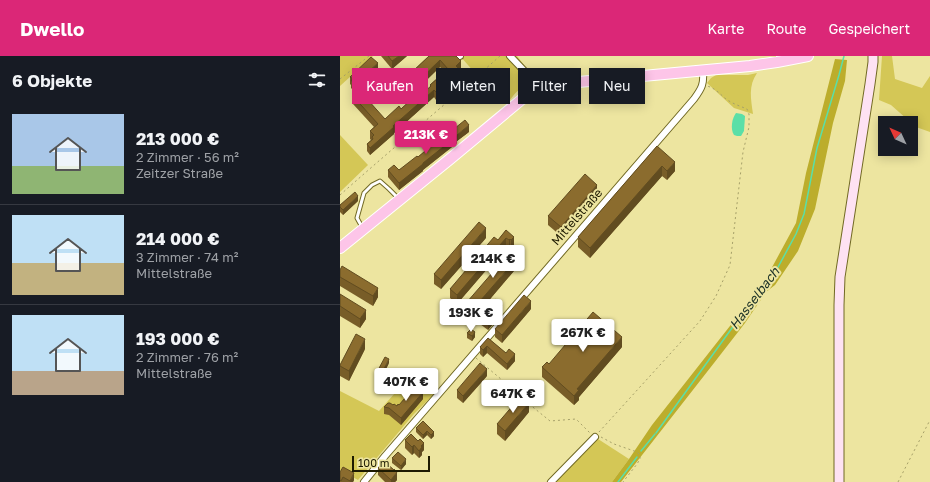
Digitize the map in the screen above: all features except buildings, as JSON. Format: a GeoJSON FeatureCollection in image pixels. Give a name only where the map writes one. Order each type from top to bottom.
{"type":"FeatureCollection","features":[{"type":"Feature","properties":{"kind":"main road"},"geometry":{"type":"LineString","coordinates":[[581,82],[703,71],[763,64],[808,56]]}},
{"type":"Feature","properties":{"kind":"main road"},"geometry":{"type":"LineString","coordinates":[[340,248],[364,230],[518,102]]}},
{"type":"Feature","properties":{"kind":"street"},"geometry":{"type":"LineString","coordinates":[[510,56],[522,68]]}},
{"type":"Feature","properties":{"kind":"street"},"geometry":{"type":"LineString","coordinates":[[839,482],[839,286],[873,56]]}},
{"type":"Feature","properties":{"kind":"street"},"geometry":{"type":"LineString","coordinates":[[702,86],[703,71]]}},
{"type":"Feature","properties":{"kind":"street","name":"Mittelstraße"},"geometry":{"type":"LineString","coordinates":[[364,482],[526,292],[694,99],[702,86]]}},
{"type":"Feature","properties":{"kind":"street"},"geometry":{"type":"LineString","coordinates":[[551,482],[595,437]]}},
{"type":"Feature","properties":{"kind":"lane"},"geometry":{"type":"LineString","coordinates":[[364,230],[357,218],[364,193],[372,185],[380,181],[400,200]]}},
{"type":"Feature","properties":{"kind":"path"},"geometry":{"type":"LineString","coordinates":[[340,79],[369,56]]}},
{"type":"Feature","properties":{"kind":"path"},"geometry":{"type":"LineString","coordinates":[[340,195],[500,56]]}},
{"type":"Feature","properties":{"kind":"path"},"geometry":{"type":"LineString","coordinates":[[623,482],[637,464],[640,459],[640,455],[637,452],[614,444],[597,435],[700,321],[716,296],[730,265],[743,152],[749,127],[749,114],[748,109],[734,104],[713,88],[709,86],[702,86]]}},
{"type":"Feature","properties":{"kind":"path"},"geometry":{"type":"LineString","coordinates":[[473,355],[524,399]]}},
{"type":"Feature","properties":{"kind":"path"},"geometry":{"type":"LineString","coordinates":[[530,404],[550,421],[576,419],[595,437]]}},
{"type":"Feature","properties":{"kind":"path"},"geometry":{"type":"LineString","coordinates":[[898,482],[930,420]]}},
{"type":"Feature","properties":{"kind":"shaded area"},"geometry":{"type":"Polygon","coordinates":[[[340,56],[373,56],[360,68],[352,68],[352,75],[340,86],[340,56]]]}},
{"type":"Feature","properties":{"kind":"shaded area"},"geometry":{"type":"Polygon","coordinates":[[[460,56],[517,56],[526,68],[518,68],[518,90],[510,100],[510,68],[471,68],[460,56]]]}},
{"type":"Feature","properties":{"kind":"shaded area"},"geometry":{"type":"Polygon","coordinates":[[[882,56],[892,56],[895,79],[922,88],[930,76],[930,132],[918,128],[918,116],[904,116],[891,105],[879,100],[882,56]]]}},
{"type":"Feature","properties":{"kind":"shaded area"},"geometry":{"type":"Polygon","coordinates":[[[835,59],[847,60],[845,81],[833,123],[815,209],[798,251],[775,285],[766,292],[745,323],[621,482],[612,482],[652,425],[763,284],[796,223],[806,173],[835,59]]]}},
{"type":"Feature","properties":{"kind":"shaded area"},"geometry":{"type":"Polygon","coordinates":[[[757,73],[751,88],[753,114],[734,108],[707,83],[716,75],[748,75],[757,73]]]}},
{"type":"Feature","properties":{"kind":"shaded area"},"geometry":{"type":"Polygon","coordinates":[[[736,113],[745,116],[744,131],[741,136],[734,135],[732,130],[736,113]]]}},
{"type":"Feature","properties":{"kind":"shaded area"},"geometry":{"type":"Polygon","coordinates":[[[340,135],[368,165],[340,192],[340,135]]]}},
{"type":"Feature","properties":{"kind":"shaded area"},"geometry":{"type":"Polygon","coordinates":[[[411,375],[436,392],[414,414],[358,480],[340,470],[340,391],[379,411],[411,375]]]}},
{"type":"Feature","properties":{"kind":"shaded area"},"geometry":{"type":"Polygon","coordinates":[[[598,439],[629,459],[612,482],[555,482],[598,439]]]}},
{"type":"Feature","properties":{"kind":"waterway","name":"Hasselbach"},"geometry":{"type":"LineString","coordinates":[[656,433],[732,328],[771,280],[796,234],[804,214],[817,148],[844,56]]}},
{"type":"Feature","properties":{"kind":"waterway","name":"Hasselbach"},"geometry":{"type":"LineString","coordinates":[[641,451],[655,434]]}},
{"type":"Feature","properties":{"kind":"waterway","name":"Hasselbach"},"geometry":{"type":"LineString","coordinates":[[618,482],[637,457]]}}]}
